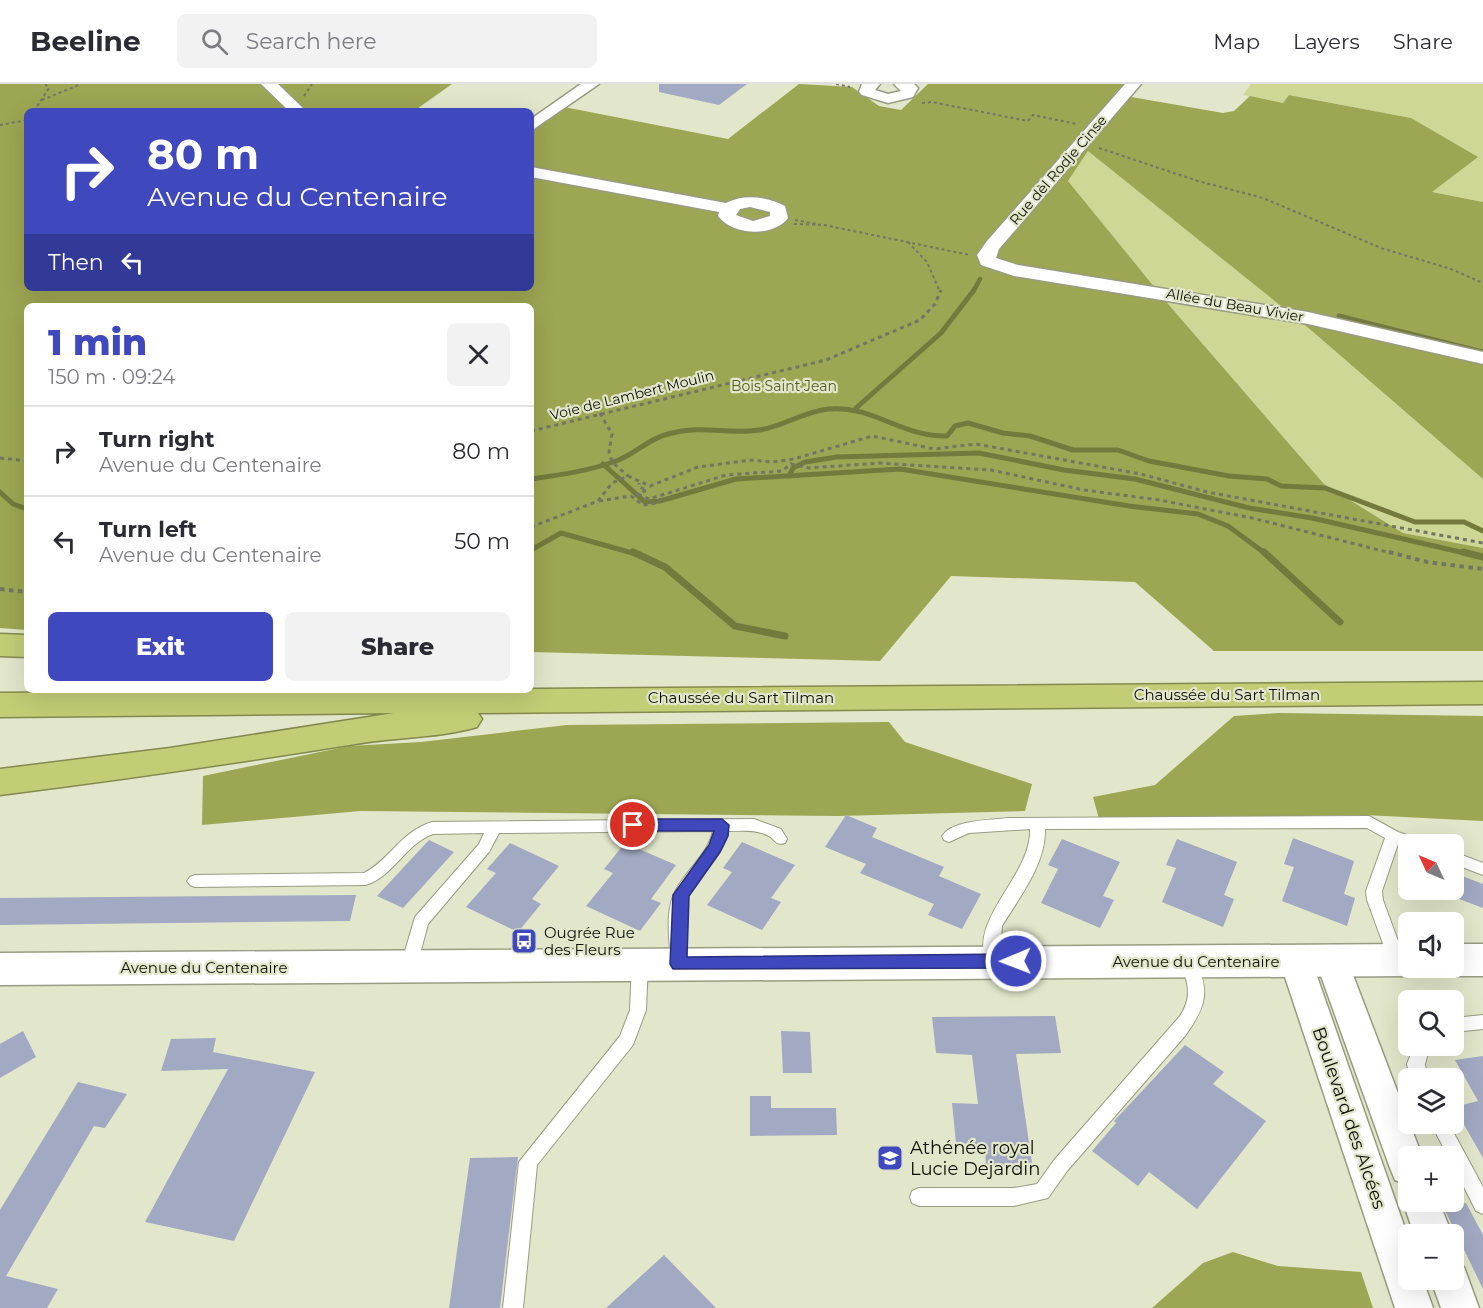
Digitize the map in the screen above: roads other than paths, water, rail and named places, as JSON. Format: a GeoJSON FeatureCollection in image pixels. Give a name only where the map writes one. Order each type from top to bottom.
{"type":"FeatureCollection","features":[{"type":"Feature","properties":{"kind":"highway"},"geometry":{"type":"LineString","coordinates":[[0,645],[24,646]]}},
{"type":"Feature","properties":{"kind":"highway","name":"Chaussée du Sart Tilman"},"geometry":{"type":"LineString","coordinates":[[536,678],[1483,674]]}},
{"type":"Feature","properties":{"kind":"highway"},"geometry":{"type":"LineString","coordinates":[[0,684],[24,683]]}},
{"type":"Feature","properties":{"kind":"highway","name":"Chaussée du Sart Tilman"},"geometry":{"type":"LineString","coordinates":[[0,705],[627,698],[1483,693]]}},
{"type":"Feature","properties":{"kind":"highway"},"geometry":{"type":"LineString","coordinates":[[0,782],[170,761],[396,725],[569,709],[627,698]]}},
{"type":"Feature","properties":{"kind":"street"},"geometry":{"type":"LineString","coordinates":[[269,84],[295,108]]}},
{"type":"Feature","properties":{"kind":"street"},"geometry":{"type":"LineString","coordinates":[[534,124],[591,84]]}},
{"type":"Feature","properties":{"kind":"street"},"geometry":{"type":"LineString","coordinates":[[865,85],[867,92],[871,95],[899,91]]}},
{"type":"Feature","properties":{"kind":"street","name":"Rue dèl Rodje Cinse"},"geometry":{"type":"LineString","coordinates":[[987,258],[993,245],[1129,88]]}},
{"type":"Feature","properties":{"kind":"street"},"geometry":{"type":"LineString","coordinates":[[534,173],[729,209],[727,213],[730,220],[744,225],[768,224],[784,220]]}},
{"type":"Feature","properties":{"kind":"street","name":"Allée du Beau Vivier"},"geometry":{"type":"LineString","coordinates":[[987,258],[997,266],[1014,270],[1294,315],[1397,336],[1483,358]]}},
{"type":"Feature","properties":{"kind":"street","name":"Avenue du Centenaire"},"geometry":{"type":"LineString","coordinates":[[0,969],[1398,960]]}},
{"type":"Feature","properties":{"kind":"street"},"geometry":{"type":"LineString","coordinates":[[1464,960],[1483,960]]}},
{"type":"Feature","properties":{"kind":"street"},"geometry":{"type":"LineString","coordinates":[[1314,962],[1398,1146]]}},
{"type":"Feature","properties":{"kind":"street","name":"Boulevard des Alcées"},"geometry":{"type":"LineString","coordinates":[[1314,962],[1414,1308]]}},
{"type":"Feature","properties":{"kind":"street"},"geometry":{"type":"LineString","coordinates":[[1454,1290],[1460,1308]]}},
{"type":"Feature","properties":{"kind":"lane"},"geometry":{"type":"LineString","coordinates":[[949,836],[967,828],[987,825],[1356,821],[1378,825],[1398,838]]}},
{"type":"Feature","properties":{"kind":"lane"},"geometry":{"type":"LineString","coordinates":[[994,961],[992,937],[994,925],[1036,849],[1039,834],[1036,824]]}},
{"type":"Feature","properties":{"kind":"lane"},"geometry":{"type":"LineString","coordinates":[[679,964],[681,895],[715,848],[721,836],[722,825]]}},
{"type":"Feature","properties":{"kind":"lane"},"geometry":{"type":"LineString","coordinates":[[195,881],[366,879],[380,871],[422,831],[458,827],[762,826],[780,839]]}},
{"type":"Feature","properties":{"kind":"lane"},"geometry":{"type":"LineString","coordinates":[[409,965],[418,930],[426,914],[484,848],[495,827]]}},
{"type":"Feature","properties":{"kind":"lane","name":"Avenue du Centenaire"},"geometry":{"type":"LineString","coordinates":[[1393,836],[1374,891],[1375,900],[1398,949]]}},
{"type":"Feature","properties":{"kind":"lane"},"geometry":{"type":"LineString","coordinates":[[1464,862],[1483,869]]}},
{"type":"Feature","properties":{"kind":"lane"},"geometry":{"type":"LineString","coordinates":[[919,1197],[1014,1197],[1042,1192],[1061,1165],[1179,1031],[1193,1011],[1199,991],[1187,960]]}},
{"type":"Feature","properties":{"kind":"lane"},"geometry":{"type":"LineString","coordinates":[[513,1308],[528,1162],[627,1040],[638,1010],[640,964]]}},
{"type":"Feature","properties":{"kind":"lane"},"geometry":{"type":"LineString","coordinates":[[1464,1024],[1483,1022]]}},
{"type":"Feature","properties":{"kind":"lane"},"geometry":{"type":"LineString","coordinates":[[1445,1134],[1483,1205]]}},
{"type":"Feature","properties":{"kind":"waterway"},"geometry":{"type":"LineString","coordinates":[[973,292],[980,279]]}},
{"type":"Feature","properties":{"kind":"waterway"},"geometry":{"type":"LineString","coordinates":[[856,408],[941,333],[974,290]]}},
{"type":"Feature","properties":{"kind":"waterway"},"geometry":{"type":"LineString","coordinates":[[1339,316],[1483,352]]}},
{"type":"Feature","properties":{"kind":"waterway"},"geometry":{"type":"LineString","coordinates":[[604,465],[623,458],[661,436],[681,431],[759,430],[777,426],[820,410],[845,409],[931,435],[947,436],[955,426],[968,423],[1003,433],[1030,436],[1073,450],[1118,450],[1149,461],[1229,476],[1267,479],[1281,486],[1325,488],[1415,522],[1464,522],[1483,531]]}},
{"type":"Feature","properties":{"kind":"waterway"},"geometry":{"type":"LineString","coordinates":[[789,476],[793,468],[805,462],[837,457],[979,453],[1064,470],[1135,479],[1249,508],[1312,518],[1469,554]]}},
{"type":"Feature","properties":{"kind":"waterway"},"geometry":{"type":"LineString","coordinates":[[534,479],[604,465]]}},
{"type":"Feature","properties":{"kind":"waterway"},"geometry":{"type":"LineString","coordinates":[[604,465],[645,502],[660,501],[736,479],[789,476]]}},
{"type":"Feature","properties":{"kind":"waterway"},"geometry":{"type":"LineString","coordinates":[[789,476],[900,469],[1129,506],[1198,514],[1228,526],[1266,554]]}},
{"type":"Feature","properties":{"kind":"waterway"},"geometry":{"type":"LineString","coordinates":[[0,492],[13,504],[24,508]]}},
{"type":"Feature","properties":{"kind":"waterway"},"geometry":{"type":"LineString","coordinates":[[534,548],[561,533],[636,554]]}},
{"type":"Feature","properties":{"kind":"waterway"},"geometry":{"type":"LineString","coordinates":[[633,552],[665,567],[735,626],[785,636]]}},
{"type":"Feature","properties":{"kind":"waterway"},"geometry":{"type":"LineString","coordinates":[[1264,552],[1340,622]]}},
{"type":"Feature","properties":{"kind":"waterway"},"geometry":{"type":"LineString","coordinates":[[1463,552],[1483,557]]}},
{"type":"Feature","properties":{"kind":"place","name":"Ougrée Rue des Fleurs"},"geometry":{"type":"Point","coordinates":[524,941]}},
{"type":"Feature","properties":{"kind":"place","name":"Athénée royal Lucie Dejardin"},"geometry":{"type":"Point","coordinates":[890,1158]}},
{"type":"Feature","properties":{"kind":"park label","name":"Bois Saint Jean"},"geometry":{"type":"Point","coordinates":[784,386]}}]}
